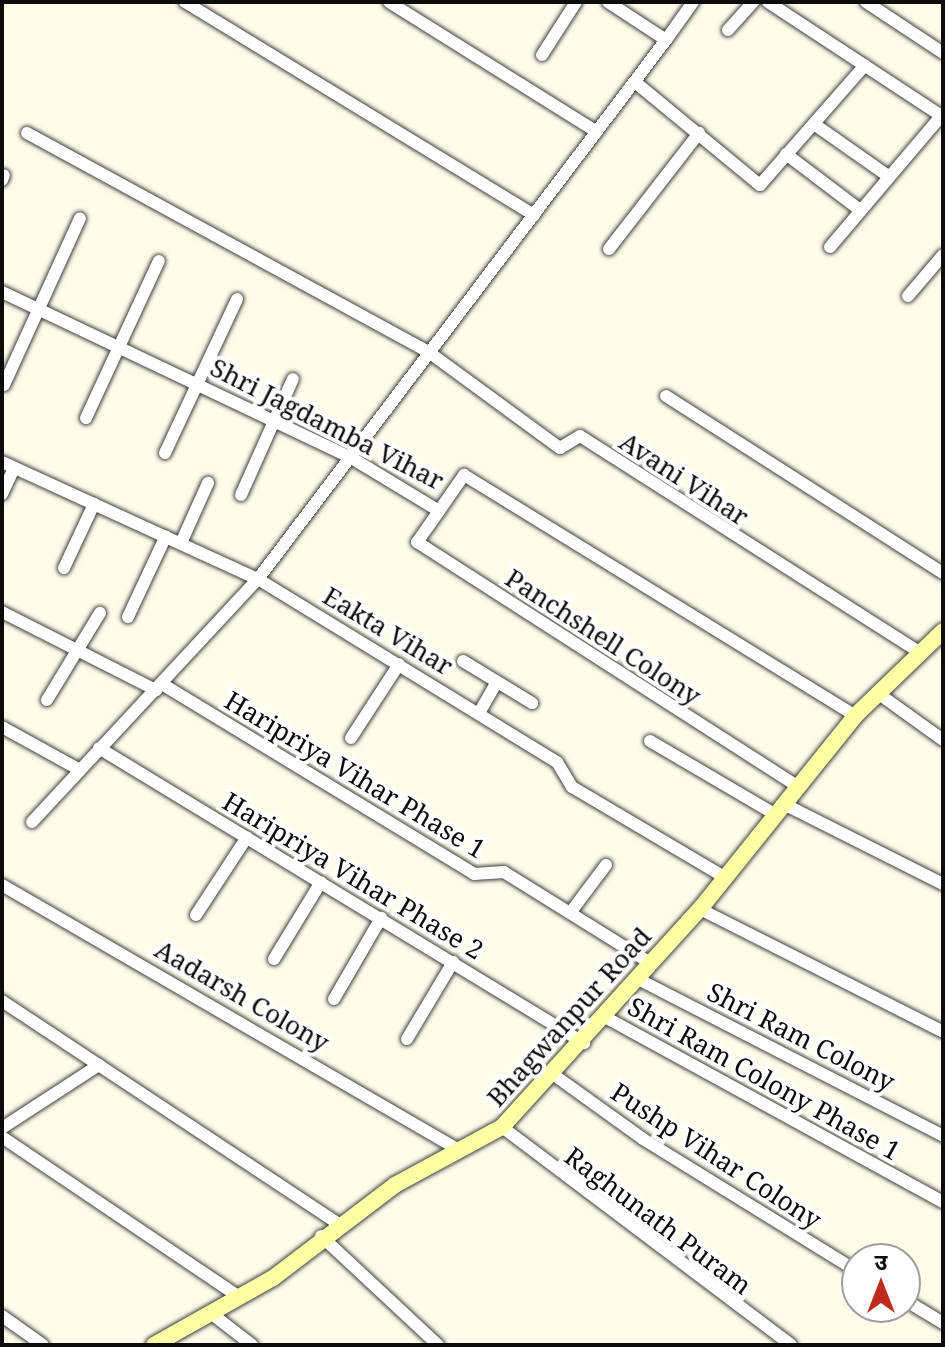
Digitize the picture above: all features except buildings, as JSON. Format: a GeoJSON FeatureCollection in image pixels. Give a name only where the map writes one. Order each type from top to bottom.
{"type":"FeatureCollection","features":[{"type":"Feature","properties":{"kind":"street"},"geometry":{"type":"LineString","coordinates":[[185,2],[534,215]]}},
{"type":"Feature","properties":{"kind":"street"},"geometry":{"type":"LineString","coordinates":[[389,2],[597,132]]}},
{"type":"Feature","properties":{"kind":"street"},"geometry":{"type":"LineString","coordinates":[[542,55],[576,2]]}},
{"type":"Feature","properties":{"kind":"street"},"geometry":{"type":"LineString","coordinates":[[608,2],[666,40]]}},
{"type":"Feature","properties":{"kind":"street"},"geometry":{"type":"LineString","coordinates":[[32,822],[78,769],[159,687],[258,579],[693,2]]}},
{"type":"Feature","properties":{"kind":"street"},"geometry":{"type":"LineString","coordinates":[[728,30],[753,2]]}},
{"type":"Feature","properties":{"kind":"street"},"geometry":{"type":"LineString","coordinates":[[768,2],[942,116],[830,247]]}},
{"type":"Feature","properties":{"kind":"street"},"geometry":{"type":"LineString","coordinates":[[866,2],[943,53]]}},
{"type":"Feature","properties":{"kind":"street"},"geometry":{"type":"LineString","coordinates":[[635,82],[760,185],[865,65]]}},
{"type":"Feature","properties":{"kind":"street"},"geometry":{"type":"LineString","coordinates":[[814,124],[888,176]]}},
{"type":"Feature","properties":{"kind":"street"},"geometry":{"type":"LineString","coordinates":[[27,133],[430,353]]}},
{"type":"Feature","properties":{"kind":"street"},"geometry":{"type":"LineString","coordinates":[[609,249],[699,133]]}},
{"type":"Feature","properties":{"kind":"street"},"geometry":{"type":"LineString","coordinates":[[786,154],[860,210]]}},
{"type":"Feature","properties":{"kind":"street"},"geometry":{"type":"LineString","coordinates":[[4,385],[80,218]]}},
{"type":"Feature","properties":{"kind":"street"},"geometry":{"type":"LineString","coordinates":[[908,296],[943,255]]}},
{"type":"Feature","properties":{"kind":"street"},"geometry":{"type":"LineString","coordinates":[[86,418],[159,261]]}},
{"type":"Feature","properties":{"kind":"street","name":"Shri Jagdamba Vihar"},"geometry":{"type":"LineString","coordinates":[[2,292],[118,344],[350,457],[439,511],[464,475],[855,716]]}},
{"type":"Feature","properties":{"kind":"street"},"geometry":{"type":"LineString","coordinates":[[165,453],[237,299]]}},
{"type":"Feature","properties":{"kind":"street","name":"Avani Vihar"},"geometry":{"type":"LineString","coordinates":[[430,353],[560,448],[580,436],[921,653]]}},
{"type":"Feature","properties":{"kind":"street"},"geometry":{"type":"LineString","coordinates":[[241,495],[293,379]]}},
{"type":"Feature","properties":{"kind":"street"},"geometry":{"type":"LineString","coordinates":[[666,396],[943,573]]}},
{"type":"Feature","properties":{"kind":"street"},"geometry":{"type":"LineString","coordinates":[[2,494],[8,465]]}},
{"type":"Feature","properties":{"kind":"street","name":"Eakta Vihar"},"geometry":{"type":"LineString","coordinates":[[8,465],[258,579],[557,762],[572,787],[726,878]]}},
{"type":"Feature","properties":{"kind":"street"},"geometry":{"type":"LineString","coordinates":[[181,543],[208,483]]}},
{"type":"Feature","properties":{"kind":"street"},"geometry":{"type":"LineString","coordinates":[[64,568],[94,504]]}},
{"type":"Feature","properties":{"kind":"street","name":"Panchshell Colony"},"geometry":{"type":"LineString","coordinates":[[439,511],[417,542],[799,787]]}},
{"type":"Feature","properties":{"kind":"street"},"geometry":{"type":"LineString","coordinates":[[128,617],[166,536]]}},
{"type":"Feature","properties":{"kind":"street","name":"Haripriya Vihar Phase 1"},"geometry":{"type":"LineString","coordinates":[[2,612],[159,687],[474,874],[502,871],[650,963]]}},
{"type":"Feature","properties":{"kind":"street"},"geometry":{"type":"LineString","coordinates":[[47,700],[100,613]]}},
{"type":"Feature","properties":{"kind":"street","name":"Bhagwanpur Road"},"geometry":{"type":"LineString","coordinates":[[157,1345],[241,1298],[337,1223],[502,1127],[584,1043],[650,963],[700,909],[855,716],[943,631]]}},
{"type":"Feature","properties":{"kind":"street"},"geometry":{"type":"LineString","coordinates":[[463,661],[532,703]]}},
{"type":"Feature","properties":{"kind":"street"},"geometry":{"type":"LineString","coordinates":[[351,738],[399,664]]}},
{"type":"Feature","properties":{"kind":"street"},"geometry":{"type":"LineString","coordinates":[[479,713],[496,683]]}},
{"type":"Feature","properties":{"kind":"street"},"geometry":{"type":"LineString","coordinates":[[879,694],[943,740]]}},
{"type":"Feature","properties":{"kind":"street"},"geometry":{"type":"LineString","coordinates":[[2,727],[78,769]]}},
{"type":"Feature","properties":{"kind":"street"},"geometry":{"type":"LineString","coordinates":[[650,741],[781,810],[943,884]]}},
{"type":"Feature","properties":{"kind":"street","name":"Haripriya Vihar Phase 2"},"geometry":{"type":"LineString","coordinates":[[99,748],[584,1043]]}},
{"type":"Feature","properties":{"kind":"street"},"geometry":{"type":"LineString","coordinates":[[196,915],[247,837]]}},
{"type":"Feature","properties":{"kind":"street"},"geometry":{"type":"LineString","coordinates":[[570,913],[606,865]]}},
{"type":"Feature","properties":{"kind":"street"},"geometry":{"type":"LineString","coordinates":[[274,959],[321,882]]}},
{"type":"Feature","properties":{"kind":"street","name":"Aadarsh Colony"},"geometry":{"type":"LineString","coordinates":[[2,885],[459,1150]]}},
{"type":"Feature","properties":{"kind":"street"},"geometry":{"type":"LineString","coordinates":[[700,909],[943,1032]]}},
{"type":"Feature","properties":{"kind":"street"},"geometry":{"type":"LineString","coordinates":[[334,999],[381,918]]}},
{"type":"Feature","properties":{"kind":"street"},"geometry":{"type":"LineString","coordinates":[[407,1039],[453,962]]}},
{"type":"Feature","properties":{"kind":"street","name":"Shri Ram Colony"},"geometry":{"type":"LineString","coordinates":[[638,979],[943,1136]]}},
{"type":"Feature","properties":{"kind":"street"},"geometry":{"type":"LineString","coordinates":[[2,1001],[337,1223]]}},
{"type":"Feature","properties":{"kind":"street","name":"Shri Ram Colony Phase 1"},"geometry":{"type":"LineString","coordinates":[[605,1017],[943,1202]]}},
{"type":"Feature","properties":{"kind":"street"},"geometry":{"type":"LineString","coordinates":[[2,1128],[99,1065]]}},
{"type":"Feature","properties":{"kind":"street","name":"Pushp Vihar Colony"},"geometry":{"type":"LineString","coordinates":[[554,1075],[643,1139],[841,1261]]}},
{"type":"Feature","properties":{"kind":"street","name":"Raghunath Puram"},"geometry":{"type":"LineString","coordinates":[[502,1127],[791,1345]]}},
{"type":"Feature","properties":{"kind":"street"},"geometry":{"type":"LineString","coordinates":[[2,1137],[241,1298]]}},
{"type":"Feature","properties":{"kind":"street"},"geometry":{"type":"LineString","coordinates":[[321,1236],[438,1345]]}},
{"type":"Feature","properties":{"kind":"street"},"geometry":{"type":"LineString","coordinates":[[921,1310],[943,1323]]}},
{"type":"Feature","properties":{"kind":"street"},"geometry":{"type":"LineString","coordinates":[[212,1314],[252,1345]]}},
{"type":"Feature","properties":{"kind":"street"},"geometry":{"type":"LineString","coordinates":[[2,1316],[43,1345]]}}]}
